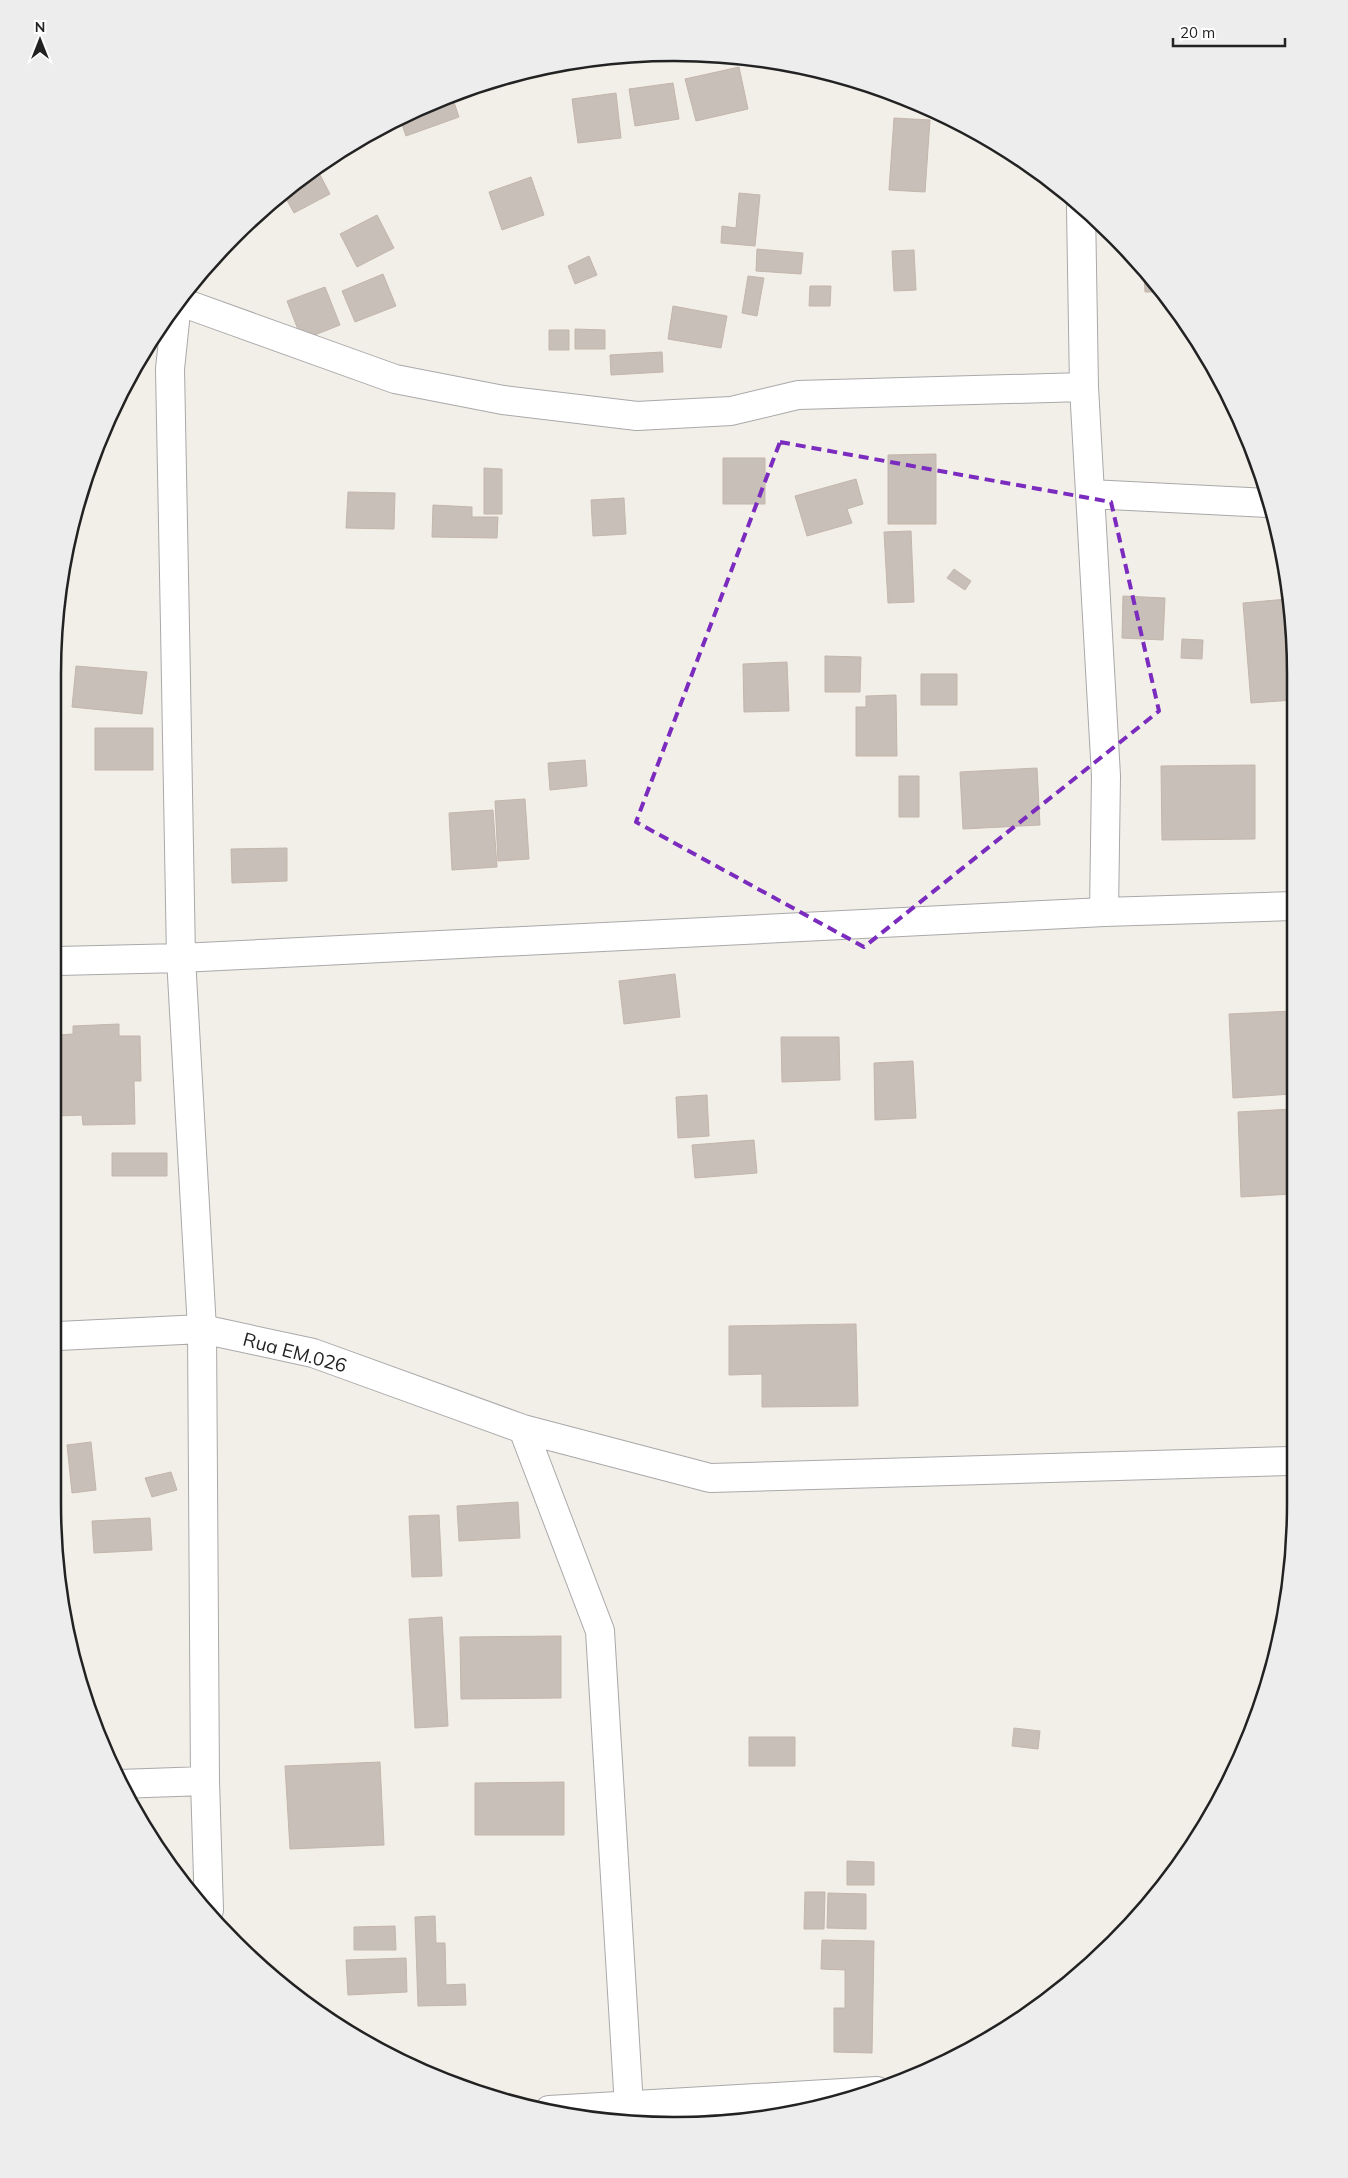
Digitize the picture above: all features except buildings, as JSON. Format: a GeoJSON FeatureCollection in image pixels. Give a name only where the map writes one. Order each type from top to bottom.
{"type":"FeatureCollection","features":[{"type":"Feature","properties":{"kind":"street"},"geometry":{"type":"LineString","coordinates":[[1081,216],[1084,386],[1106,776],[1104,912]]}},
{"type":"Feature","properties":{"kind":"street"},"geometry":{"type":"LineString","coordinates":[[185,305],[395,379],[503,400],[637,416],[731,411],[798,395],[1084,386]]}},
{"type":"Feature","properties":{"kind":"street"},"geometry":{"type":"LineString","coordinates":[[175,319],[170,369],[182,958],[202,1329],[205,1781],[208,1902]]}},
{"type":"Feature","properties":{"kind":"street"},"geometry":{"type":"LineString","coordinates":[[153,352],[170,369]]}},
{"type":"Feature","properties":{"kind":"street"},"geometry":{"type":"LineString","coordinates":[[1090,494],[1262,503]]}},
{"type":"Feature","properties":{"kind":"street"},"geometry":{"type":"LineString","coordinates":[[61,961],[182,958],[1104,912],[1287,906]]}},
{"type":"Feature","properties":{"kind":"street","name":"Rua EM.026"},"geometry":{"type":"LineString","coordinates":[[61,1336],[202,1329],[313,1352],[523,1429],[710,1478],[1287,1461]]}},
{"type":"Feature","properties":{"kind":"street"},"geometry":{"type":"LineString","coordinates":[[523,1429],[600,1631],[630,2114]]}},
{"type":"Feature","properties":{"kind":"street"},"geometry":{"type":"LineString","coordinates":[[129,1784],[205,1781]]}},
{"type":"Feature","properties":{"kind":"street"},"geometry":{"type":"LineString","coordinates":[[603,2113],[630,2114],[837,2095]]}},
{"type":"Feature","properties":{"kind":"highlighted area"},"geometry":{"type":"Polygon","coordinates":[[[780,442],[1111,502],[1159,711],[864,947],[636,822],[780,442]]]}}]}
